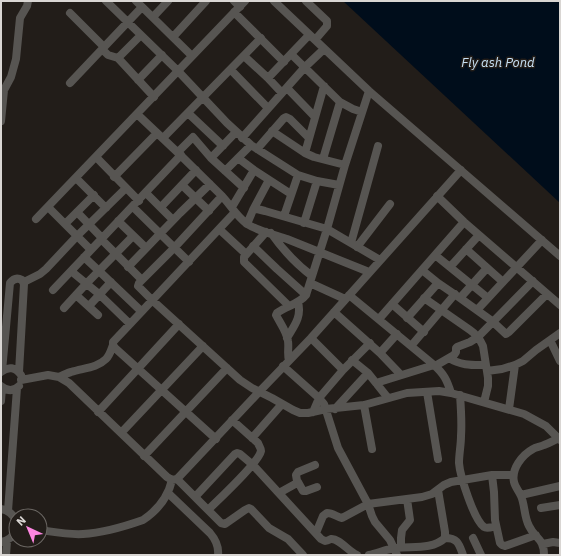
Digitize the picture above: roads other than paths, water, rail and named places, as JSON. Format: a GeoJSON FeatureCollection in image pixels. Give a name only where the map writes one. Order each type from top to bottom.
{"type":"FeatureCollection","features":[{"type":"Feature","properties":{"kind":"street"},"geometry":{"type":"LineString","coordinates":[[1,121],[3,91],[14,69],[20,18],[27,6],[28,1]]}},
{"type":"Feature","properties":{"kind":"street"},"geometry":{"type":"LineString","coordinates":[[106,1],[178,71],[239,135],[254,147],[298,175],[317,181],[339,185]]}},
{"type":"Feature","properties":{"kind":"street"},"geometry":{"type":"LineString","coordinates":[[152,17],[168,1]]}},
{"type":"Feature","properties":{"kind":"street"},"geometry":{"type":"LineString","coordinates":[[173,37],[206,1]]}},
{"type":"Feature","properties":{"kind":"street"},"geometry":{"type":"LineString","coordinates":[[274,1],[369,91],[560,256]]}},
{"type":"Feature","properties":{"kind":"street"},"geometry":{"type":"LineString","coordinates":[[268,78],[291,54],[327,26],[328,21],[306,1]]}},
{"type":"Feature","properties":{"kind":"street"},"geometry":{"type":"LineString","coordinates":[[70,83],[128,22],[140,3],[152,17],[192,56]]}},
{"type":"Feature","properties":{"kind":"street"},"geometry":{"type":"LineString","coordinates":[[36,219],[154,97],[238,5],[261,38],[284,62]]}},
{"type":"Feature","properties":{"kind":"street"},"geometry":{"type":"LineString","coordinates":[[70,13],[108,55],[118,58],[154,97]]}},
{"type":"Feature","properties":{"kind":"street"},"geometry":{"type":"LineString","coordinates":[[118,58],[141,35]]}},
{"type":"Feature","properties":{"kind":"street"},"geometry":{"type":"LineString","coordinates":[[114,177],[160,135],[188,113],[261,38]]}},
{"type":"Feature","properties":{"kind":"street"},"geometry":{"type":"LineString","coordinates":[[212,158],[223,146],[239,135],[268,108],[305,67],[324,49]]}},
{"type":"Feature","properties":{"kind":"street"},"geometry":{"type":"LineString","coordinates":[[291,54],[340,102],[362,112]]}},
{"type":"Feature","properties":{"kind":"street"},"geometry":{"type":"LineString","coordinates":[[138,80],[162,55]]}},
{"type":"Feature","properties":{"kind":"street"},"geometry":{"type":"LineString","coordinates":[[244,56],[315,117]]}},
{"type":"Feature","properties":{"kind":"street"},"geometry":{"type":"LineString","coordinates":[[231,70],[268,108]]}},
{"type":"Feature","properties":{"kind":"street"},"geometry":{"type":"LineString","coordinates":[[305,153],[324,86]]}},
{"type":"Feature","properties":{"kind":"street"},"geometry":{"type":"LineString","coordinates":[[286,363],[288,356],[287,338],[276,315],[279,311],[298,302],[306,295],[369,91]]}},
{"type":"Feature","properties":{"kind":"street"},"geometry":{"type":"LineString","coordinates":[[323,159],[340,102]]}},
{"type":"Feature","properties":{"kind":"street"},"geometry":{"type":"LineString","coordinates":[[188,113],[223,146]]}},
{"type":"Feature","properties":{"kind":"street"},"geometry":{"type":"LineString","coordinates":[[137,114],[180,154],[222,196],[247,224],[258,230],[268,232],[369,272]]}},
{"type":"Feature","properties":{"kind":"street"},"geometry":{"type":"LineString","coordinates":[[225,171],[238,158],[254,147],[272,131],[284,118],[288,117],[309,138]]}},
{"type":"Feature","properties":{"kind":"street"},"geometry":{"type":"LineString","coordinates":[[53,290],[146,193],[202,126]]}},
{"type":"Feature","properties":{"kind":"street"},"geometry":{"type":"LineString","coordinates":[[272,131],[305,153],[314,157],[345,165]]}},
{"type":"Feature","properties":{"kind":"street"},"geometry":{"type":"LineString","coordinates":[[193,137],[212,158],[244,188]]}},
{"type":"Feature","properties":{"kind":"street"},"geometry":{"type":"LineString","coordinates":[[354,245],[378,146]]}},
{"type":"Feature","properties":{"kind":"street"},"geometry":{"type":"LineString","coordinates":[[96,157],[126,188],[136,204],[160,234],[189,262]]}},
{"type":"Feature","properties":{"kind":"street"},"geometry":{"type":"LineString","coordinates":[[238,158],[291,194]]}},
{"type":"Feature","properties":{"kind":"street"},"geometry":{"type":"LineString","coordinates":[[161,207],[196,170]]}},
{"type":"Feature","properties":{"kind":"street"},"geometry":{"type":"LineString","coordinates":[[59,377],[72,371],[94,366],[106,360],[115,339],[219,229],[233,210],[254,170]]}},
{"type":"Feature","properties":{"kind":"street"},"geometry":{"type":"LineString","coordinates":[[48,531],[68,534],[94,534],[144,520],[150,516],[168,493],[174,479],[216,439],[232,420],[311,338],[461,170]]}},
{"type":"Feature","properties":{"kind":"street"},"geometry":{"type":"LineString","coordinates":[[284,216],[298,175]]}},
{"type":"Feature","properties":{"kind":"street"},"geometry":{"type":"LineString","coordinates":[[76,178],[106,208]]}},
{"type":"Feature","properties":{"kind":"street"},"geometry":{"type":"LineString","coordinates":[[247,224],[269,180]]}},
{"type":"Feature","properties":{"kind":"street"},"geometry":{"type":"LineString","coordinates":[[304,223],[317,181]]}},
{"type":"Feature","properties":{"kind":"street"},"geometry":{"type":"LineString","coordinates":[[128,267],[210,184]]}},
{"type":"Feature","properties":{"kind":"street"},"geometry":{"type":"LineString","coordinates":[[182,185],[209,211]]}},
{"type":"Feature","properties":{"kind":"street"},"geometry":{"type":"LineString","coordinates":[[24,282],[40,274],[46,269],[126,188]]}},
{"type":"Feature","properties":{"kind":"street"},"geometry":{"type":"LineString","coordinates":[[146,193],[173,220]]}},
{"type":"Feature","properties":{"kind":"street"},"geometry":{"type":"LineString","coordinates":[[65,224],[94,195]]}},
{"type":"Feature","properties":{"kind":"street"},"geometry":{"type":"LineString","coordinates":[[222,196],[139,283],[138,286],[240,380],[259,392],[300,413],[364,405],[407,394],[440,391],[509,409],[524,414],[546,426],[559,439],[528,452],[515,468],[513,474],[516,488],[521,495],[528,526],[543,544],[544,555]]}},
{"type":"Feature","properties":{"kind":"street"},"geometry":{"type":"LineString","coordinates":[[437,196],[464,222],[560,305]]}},
{"type":"Feature","properties":{"kind":"street"},"geometry":{"type":"LineString","coordinates":[[354,245],[390,204]]}},
{"type":"Feature","properties":{"kind":"street"},"geometry":{"type":"LineString","coordinates":[[48,207],[91,250]]}},
{"type":"Feature","properties":{"kind":"street"},"geometry":{"type":"LineString","coordinates":[[253,210],[257,209],[327,229],[380,260]]}},
{"type":"Feature","properties":{"kind":"street"},"geometry":{"type":"LineString","coordinates":[[77,212],[115,254],[142,280]]}},
{"type":"Feature","properties":{"kind":"street"},"geometry":{"type":"LineString","coordinates":[[118,222],[146,248]]}},
{"type":"Feature","properties":{"kind":"street"},"geometry":{"type":"LineString","coordinates":[[379,318],[464,222]]}},
{"type":"Feature","properties":{"kind":"street"},"geometry":{"type":"LineString","coordinates":[[219,229],[246,254]]}},
{"type":"Feature","properties":{"kind":"street"},"geometry":{"type":"LineString","coordinates":[[268,232],[246,254],[244,257],[244,262],[289,306]]}},
{"type":"Feature","properties":{"kind":"street"},"geometry":{"type":"LineString","coordinates":[[268,232],[311,280],[347,297],[379,318],[435,365],[448,382],[451,393]]}},
{"type":"Feature","properties":{"kind":"street"},"geometry":{"type":"LineString","coordinates":[[450,267],[480,235]]}},
{"type":"Feature","properties":{"kind":"street"},"geometry":{"type":"LineString","coordinates":[[64,308],[133,236]]}},
{"type":"Feature","properties":{"kind":"street"},"geometry":{"type":"LineString","coordinates":[[477,310],[542,240]]}},
{"type":"Feature","properties":{"kind":"street"},"geometry":{"type":"LineString","coordinates":[[253,246],[306,295]]}},
{"type":"Feature","properties":{"kind":"street"},"geometry":{"type":"LineString","coordinates":[[466,249],[503,282]]}},
{"type":"Feature","properties":{"kind":"street"},"geometry":{"type":"LineString","coordinates":[[435,255],[488,298]]}},
{"type":"Feature","properties":{"kind":"street"},"geometry":{"type":"LineString","coordinates":[[84,257],[141,311]]}},
{"type":"Feature","properties":{"kind":"street"},"geometry":{"type":"LineString","coordinates":[[411,346],[442,310],[472,285],[487,268]]}},
{"type":"Feature","properties":{"kind":"street"},"geometry":{"type":"LineString","coordinates":[[422,270],[477,310],[506,334],[547,294]]}},
{"type":"Feature","properties":{"kind":"street"},"geometry":{"type":"LineString","coordinates":[[71,271],[99,294],[130,324]]}},
{"type":"Feature","properties":{"kind":"street"},"geometry":{"type":"LineString","coordinates":[[2,372],[10,283],[12,280],[17,278],[24,282]]}},
{"type":"Feature","properties":{"kind":"street"},"geometry":{"type":"LineString","coordinates":[[376,384],[435,365],[449,358],[455,354],[457,347],[478,337],[533,281]]}},
{"type":"Feature","properties":{"kind":"street"},"geometry":{"type":"LineString","coordinates":[[1,401],[2,386],[8,390],[11,390],[17,388],[21,383],[20,376],[24,282]]}},
{"type":"Feature","properties":{"kind":"street"},"geometry":{"type":"LineString","coordinates":[[89,306],[111,282]]}},
{"type":"Feature","properties":{"kind":"street"},"geometry":{"type":"LineString","coordinates":[[407,318],[438,283]]}},
{"type":"Feature","properties":{"kind":"street"},"geometry":{"type":"LineString","coordinates":[[76,295],[98,315]]}},
{"type":"Feature","properties":{"kind":"street"},"geometry":{"type":"LineString","coordinates":[[424,298],[478,337],[482,346],[488,378],[488,386],[484,402]]}},
{"type":"Feature","properties":{"kind":"street"},"geometry":{"type":"LineString","coordinates":[[287,338],[299,316],[300,308],[298,302]]}},
{"type":"Feature","properties":{"kind":"street"},"geometry":{"type":"LineString","coordinates":[[392,304],[424,332]]}},
{"type":"Feature","properties":{"kind":"street"},"geometry":{"type":"LineString","coordinates":[[334,312],[370,343],[401,375]]}},
{"type":"Feature","properties":{"kind":"street"},"geometry":{"type":"LineString","coordinates":[[98,412],[178,324]]}},
{"type":"Feature","properties":{"kind":"street"},"geometry":{"type":"LineString","coordinates":[[449,358],[459,363],[502,369],[523,361],[560,332]]}},
{"type":"Feature","properties":{"kind":"street"},"geometry":{"type":"LineString","coordinates":[[380,353],[397,334]]}},
{"type":"Feature","properties":{"kind":"street"},"geometry":{"type":"LineString","coordinates":[[311,338],[343,370]]}},
{"type":"Feature","properties":{"kind":"street"},"geometry":{"type":"LineString","coordinates":[[550,340],[560,360]]}},
{"type":"Feature","properties":{"kind":"street"},"geometry":{"type":"LineString","coordinates":[[313,412],[319,398],[352,360],[370,343]]}},
{"type":"Feature","properties":{"kind":"street"},"geometry":{"type":"LineString","coordinates":[[113,345],[216,439]]}},
{"type":"Feature","properties":{"kind":"street"},"geometry":{"type":"LineString","coordinates":[[121,433],[203,346]]}},
{"type":"Feature","properties":{"kind":"street"},"geometry":{"type":"LineString","coordinates":[[352,360],[368,373],[388,398]]}},
{"type":"Feature","properties":{"kind":"street"},"geometry":{"type":"LineString","coordinates":[[286,363],[324,404],[338,448],[368,504],[375,522],[397,550]]}},
{"type":"Feature","properties":{"kind":"street"},"geometry":{"type":"LineString","coordinates":[[509,409],[515,365]]}},
{"type":"Feature","properties":{"kind":"street"},"geometry":{"type":"LineString","coordinates":[[2,372],[8,368],[12,368],[20,376],[48,375],[59,377],[69,383],[144,456],[167,477],[174,479],[195,497],[221,523],[225,524],[249,508],[269,528],[288,539],[303,555]]}},
{"type":"Feature","properties":{"kind":"street"},"geometry":{"type":"LineString","coordinates":[[144,456],[227,368]]}},
{"type":"Feature","properties":{"kind":"street"},"geometry":{"type":"LineString","coordinates":[[335,408],[368,373]]}},
{"type":"Feature","properties":{"kind":"street"},"geometry":{"type":"LineString","coordinates":[[5,510],[17,388]]}},
{"type":"Feature","properties":{"kind":"street"},"geometry":{"type":"LineString","coordinates":[[427,392],[438,459]]}},
{"type":"Feature","properties":{"kind":"street"},"geometry":{"type":"LineString","coordinates":[[460,395],[462,435],[459,462],[463,480],[470,504],[483,526],[488,528],[496,526]]}},
{"type":"Feature","properties":{"kind":"street"},"geometry":{"type":"LineString","coordinates":[[252,438],[282,404]]}},
{"type":"Feature","properties":{"kind":"street"},"geometry":{"type":"LineString","coordinates":[[364,405],[372,448]]}},
{"type":"Feature","properties":{"kind":"street"},"geometry":{"type":"LineString","coordinates":[[208,510],[253,465],[261,451],[260,447],[252,438],[232,420]]}},
{"type":"Feature","properties":{"kind":"street"},"geometry":{"type":"LineString","coordinates":[[195,497],[235,454],[240,454],[253,465],[323,541],[333,539],[337,540],[357,555]]}},
{"type":"Feature","properties":{"kind":"street"},"geometry":{"type":"LineString","coordinates":[[315,465],[297,474],[296,476],[303,491],[317,487]]}},
{"type":"Feature","properties":{"kind":"street"},"geometry":{"type":"LineString","coordinates":[[316,533],[323,516],[327,513],[342,518],[368,504],[422,497],[432,494],[444,485],[451,482],[513,474]]}},
{"type":"Feature","properties":{"kind":"street"},"geometry":{"type":"LineString","coordinates":[[492,476],[496,526],[500,543],[505,546],[536,535]]}},
{"type":"Feature","properties":{"kind":"street"},"geometry":{"type":"LineString","coordinates":[[279,493],[298,482]]}},
{"type":"Feature","properties":{"kind":"street"},"geometry":{"type":"LineString","coordinates":[[521,495],[560,486]]}},
{"type":"Feature","properties":{"kind":"street"},"geometry":{"type":"LineString","coordinates":[[438,490],[445,538]]}},
{"type":"Feature","properties":{"kind":"street"},"geometry":{"type":"LineString","coordinates":[[168,493],[215,538],[218,544],[218,555]]}},
{"type":"Feature","properties":{"kind":"street"},"geometry":{"type":"LineString","coordinates":[[397,550],[402,530],[410,520],[407,499]]}},
{"type":"Feature","properties":{"kind":"street"},"geometry":{"type":"LineString","coordinates":[[541,508],[560,505]]}},
{"type":"Feature","properties":{"kind":"street"},"geometry":{"type":"LineString","coordinates":[[369,555],[430,546],[445,538],[451,538],[458,542],[463,555]]}},
{"type":"Feature","properties":{"kind":"street"},"geometry":{"type":"LineString","coordinates":[[473,538],[480,555]]}},
{"type":"Feature","properties":{"kind":"street"},"geometry":{"type":"LineString","coordinates":[[4,541],[6,555]]}},
{"type":"Feature","properties":{"kind":"street"},"geometry":{"type":"LineString","coordinates":[[543,544],[553,542],[560,543]]}},
{"type":"Feature","properties":{"kind":"water","name":"Fly ash Pond"},"geometry":{"type":"Polygon","coordinates":[[[343,1],[560,1],[560,203],[343,1]]]}}]}
